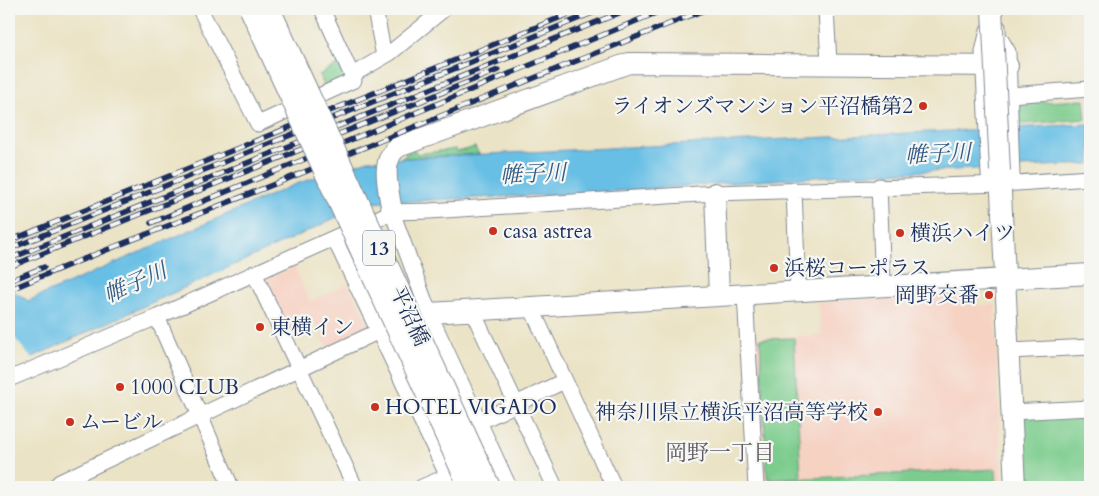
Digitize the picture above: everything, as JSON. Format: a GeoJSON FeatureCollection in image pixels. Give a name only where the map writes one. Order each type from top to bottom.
{"type":"FeatureCollection","features":[{"type":"Feature","properties":{"kind":"main road","name":"平沼橋"},"geometry":{"type":"LineString","coordinates":[[251,9],[470,487]]}},
{"type":"Feature","properties":{"kind":"main road","name":"平沼橋"},"geometry":{"type":"LineString","coordinates":[[269,9],[489,487]]}},
{"type":"Feature","properties":{"kind":"street"},"geometry":{"type":"LineString","coordinates":[[200,9],[258,124],[354,80],[322,9]]}},
{"type":"Feature","properties":{"kind":"street"},"geometry":{"type":"LineString","coordinates":[[375,9],[384,56]]}},
{"type":"Feature","properties":{"kind":"street"},"geometry":{"type":"LineString","coordinates":[[352,75],[384,56],[444,9]]}},
{"type":"Feature","properties":{"kind":"street"},"geometry":{"type":"LineString","coordinates":[[826,9],[829,63]]}},
{"type":"Feature","properties":{"kind":"street"},"geometry":{"type":"LineString","coordinates":[[988,9],[989,36],[984,50],[987,124],[1000,177]]}},
{"type":"Feature","properties":{"kind":"street"},"geometry":{"type":"LineString","coordinates":[[992,9],[1015,487]]}},
{"type":"Feature","properties":{"kind":"street"},"geometry":{"type":"LineString","coordinates":[[997,9],[998,35],[1008,52],[1010,123],[1000,177]]}},
{"type":"Feature","properties":{"kind":"street"},"geometry":{"type":"LineString","coordinates":[[509,487],[429,313],[392,212],[386,161],[390,153],[398,147],[629,63],[829,63],[1008,66]]}},
{"type":"Feature","properties":{"kind":"street"},"geometry":{"type":"LineString","coordinates":[[1009,96],[1090,89]]}},
{"type":"Feature","properties":{"kind":"street"},"geometry":{"type":"LineString","coordinates":[[9,379],[157,318],[392,212],[715,193],[879,186],[1000,177],[1090,178]]}},
{"type":"Feature","properties":{"kind":"street"},"geometry":{"type":"LineString","coordinates":[[879,186],[882,285]]}},
{"type":"Feature","properties":{"kind":"street"},"geometry":{"type":"LineString","coordinates":[[794,190],[798,290]]}},
{"type":"Feature","properties":{"kind":"street"},"geometry":{"type":"LineString","coordinates":[[715,193],[719,295]]}},
{"type":"Feature","properties":{"kind":"street"},"geometry":{"type":"LineString","coordinates":[[334,238],[450,482],[422,487]]}},
{"type":"Feature","properties":{"kind":"street"},"geometry":{"type":"LineString","coordinates":[[254,273],[355,487]]}},
{"type":"Feature","properties":{"kind":"street"},"geometry":{"type":"LineString","coordinates":[[55,487],[60,482],[299,368],[379,331],[429,313],[1090,274]]}},
{"type":"Feature","properties":{"kind":"street"},"geometry":{"type":"LineString","coordinates":[[745,294],[756,487]]}},
{"type":"Feature","properties":{"kind":"street"},"geometry":{"type":"LineString","coordinates":[[531,307],[614,487]]}},
{"type":"Feature","properties":{"kind":"street"},"geometry":{"type":"LineString","coordinates":[[472,310],[555,487]]}},
{"type":"Feature","properties":{"kind":"street"},"geometry":{"type":"LineString","coordinates":[[157,318],[231,487]]}},
{"type":"Feature","properties":{"kind":"street"},"geometry":{"type":"LineString","coordinates":[[1008,351],[1090,347]]}},
{"type":"Feature","properties":{"kind":"street"},"geometry":{"type":"LineString","coordinates":[[479,422],[564,381]]}},
{"type":"Feature","properties":{"kind":"street"},"geometry":{"type":"LineString","coordinates":[[1011,412],[1090,408]]}},
{"type":"Feature","properties":{"kind":"shaded area"},"geometry":{"type":"Polygon","coordinates":[[[294,266],[310,302],[348,284],[371,329],[328,348],[316,323],[286,337],[260,282],[294,266]]]}},
{"type":"Feature","properties":{"kind":"shaded area","name":"神奈川県立横浜平沼高等学校"},"geometry":{"type":"Polygon","coordinates":[[[977,293],[978,306],[995,304],[1002,487],[760,487],[753,338],[821,335],[818,302],[977,293]]]}},
{"type":"Feature","properties":{"kind":"green space"},"geometry":{"type":"Polygon","coordinates":[[[341,63],[348,78],[326,89],[319,75],[341,63]]]}},
{"type":"Feature","properties":{"kind":"green space"},"geometry":{"type":"Polygon","coordinates":[[[1084,100],[1086,119],[1021,124],[1019,107],[1025,103],[1084,100]]]}},
{"type":"Feature","properties":{"kind":"green space"},"geometry":{"type":"Polygon","coordinates":[[[475,147],[479,154],[400,158],[414,149],[417,154],[456,149],[457,152],[475,147]]]}},
{"type":"Feature","properties":{"kind":"green space"},"geometry":{"type":"Polygon","coordinates":[[[794,338],[801,477],[767,478],[760,339],[794,338]]]}},
{"type":"Feature","properties":{"kind":"green space"},"geometry":{"type":"Polygon","coordinates":[[[1090,412],[1090,487],[1025,487],[1021,416],[1090,412]]]}},
{"type":"Feature","properties":{"kind":"green space"},"geometry":{"type":"Polygon","coordinates":[[[996,469],[997,487],[770,487],[769,480],[996,469]]]}},
{"type":"Feature","properties":{"kind":"water","name":"帷子川"},"geometry":{"type":"Polygon","coordinates":[[[1090,124],[1090,164],[858,174],[588,193],[364,203],[315,228],[9,368],[9,288],[28,301],[296,184],[368,160],[1090,124]]]}},
{"type":"Feature","properties":{"kind":"pier"},"geometry":{"type":"Polygon","coordinates":[[[9,331],[32,359],[9,371],[9,331]]]}},
{"type":"Feature","properties":{"kind":"railway"},"geometry":{"type":"LineString","coordinates":[[9,241],[581,9]]}},
{"type":"Feature","properties":{"kind":"railway"},"geometry":{"type":"LineString","coordinates":[[9,249],[602,9]]}},
{"type":"Feature","properties":{"kind":"railway"},"geometry":{"type":"LineString","coordinates":[[9,259],[629,9]]}},
{"type":"Feature","properties":{"kind":"railway"},"geometry":{"type":"LineString","coordinates":[[151,223],[665,9]]}},
{"type":"Feature","properties":{"kind":"railway"},"geometry":{"type":"LineString","coordinates":[[9,290],[707,9]]}},
{"type":"Feature","properties":{"kind":"railway"},"geometry":{"type":"LineString","coordinates":[[9,267],[498,70]]}},
{"type":"Feature","properties":{"kind":"railway"},"geometry":{"type":"LineString","coordinates":[[9,281],[44,267]]}},
{"type":"Feature","properties":{"kind":"place","name":"ライオンズマンション平沼橋第2"},"geometry":{"type":"Point","coordinates":[923,106]}},
{"type":"Feature","properties":{"kind":"place","name":"casa astrea"},"geometry":{"type":"Point","coordinates":[493,231]}},
{"type":"Feature","properties":{"kind":"place","name":"横浜ハイツ"},"geometry":{"type":"Point","coordinates":[900,233]}},
{"type":"Feature","properties":{"kind":"place","name":"浜桜コーポラス"},"geometry":{"type":"Point","coordinates":[774,268]}},
{"type":"Feature","properties":{"kind":"place","name":"岡野交番"},"geometry":{"type":"Point","coordinates":[989,295]}},
{"type":"Feature","properties":{"kind":"place","name":"東横イン"},"geometry":{"type":"Point","coordinates":[260,327]}},
{"type":"Feature","properties":{"kind":"place","name":"1000 CLUB"},"geometry":{"type":"Point","coordinates":[120,387]}},
{"type":"Feature","properties":{"kind":"place","name":"HOTEL VIGADO"},"geometry":{"type":"Point","coordinates":[375,407]}},
{"type":"Feature","properties":{"kind":"place","name":"神奈川県立横浜平沼高等学校"},"geometry":{"type":"Point","coordinates":[878,412]}},
{"type":"Feature","properties":{"kind":"place","name":"ムービル"},"geometry":{"type":"Point","coordinates":[70,422]}},
{"type":"Feature","properties":{"kind":"district","name":"岡野一丁目"},"geometry":{"type":"Point","coordinates":[720,452]}}]}
